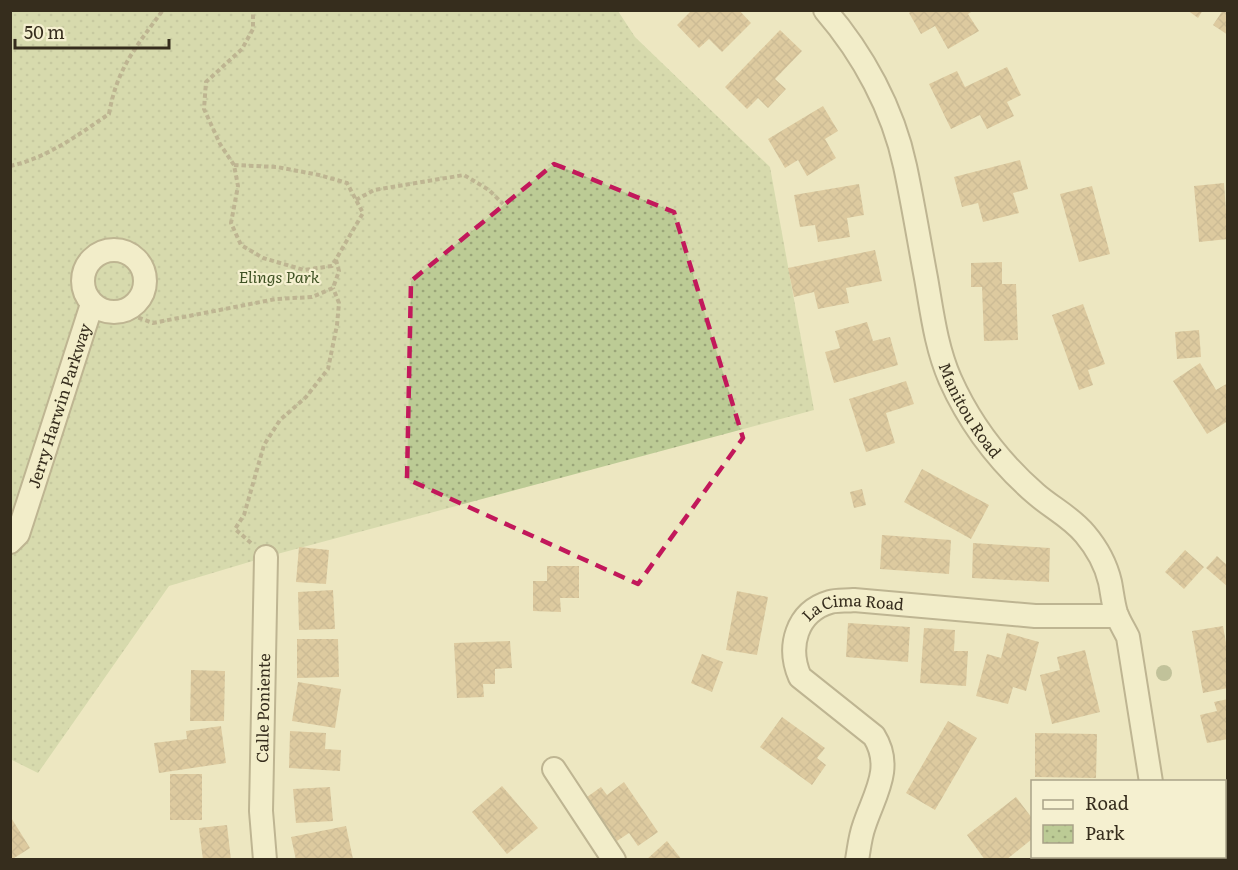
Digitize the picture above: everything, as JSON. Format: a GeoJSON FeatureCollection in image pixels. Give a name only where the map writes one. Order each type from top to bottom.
{"type":"FeatureCollection","features":[{"type":"Feature","properties":{"kind":"street","name":"Manitou Road"},"geometry":{"type":"LineString","coordinates":[[825,10],[859,57],[894,127],[905,165],[936,338],[957,395],[982,438],[1008,469],[1038,496],[1068,516],[1085,534],[1100,556],[1109,579],[1117,616],[1128,637],[1151,780]]}},
{"type":"Feature","properties":{"kind":"street"},"geometry":{"type":"LineString","coordinates":[[113,249],[123,251],[140,263],[145,283],[143,293],[137,302],[127,309],[110,312],[100,310],[86,295],[82,285],[86,265],[102,251],[113,249]]}},
{"type":"Feature","properties":{"kind":"street","name":"Jerry Harwin Parkway"},"geometry":{"type":"LineString","coordinates":[[10,542],[18,534],[92,304]]}},
{"type":"Feature","properties":{"kind":"street","name":"Calle Poniente"},"geometry":{"type":"LineString","coordinates":[[265,860],[261,811],[266,557]]}},
{"type":"Feature","properties":{"kind":"street","name":"La Cima Road"},"geometry":{"type":"LineString","coordinates":[[858,860],[863,829],[883,770],[883,758],[874,736],[800,677],[795,666],[793,646],[795,636],[805,617],[813,610],[832,601],[854,600],[1035,616],[1117,616]]}},
{"type":"Feature","properties":{"kind":"street"},"geometry":{"type":"LineString","coordinates":[[554,769],[614,860]]}},
{"type":"Feature","properties":{"kind":"path"},"geometry":{"type":"LineString","coordinates":[[10,166],[24,163],[53,149],[109,114],[114,88],[126,61],[163,10]]}},
{"type":"Feature","properties":{"kind":"path"},"geometry":{"type":"LineString","coordinates":[[234,165],[277,167],[347,183],[363,213],[332,266],[303,270],[263,258],[241,245],[231,223],[238,186],[234,165],[220,144],[204,109],[206,82],[242,49],[253,29],[254,10]]}},
{"type":"Feature","properties":{"kind":"path"},"geometry":{"type":"LineString","coordinates":[[356,200],[374,190],[464,175],[489,190],[503,204]]}},
{"type":"Feature","properties":{"kind":"path"},"geometry":{"type":"LineString","coordinates":[[266,557],[235,529],[247,504],[264,444],[280,420],[306,397],[328,369],[339,303],[333,288],[339,271],[336,260]]}},
{"type":"Feature","properties":{"kind":"path"},"geometry":{"type":"LineString","coordinates":[[127,309],[131,315],[153,323],[276,299],[312,297],[333,288]]}},
{"type":"Feature","properties":{"kind":"highlighted area"},"geometry":{"type":"Polygon","coordinates":[[[554,164],[674,212],[743,438],[638,584],[407,479],[411,281],[554,164]]]}},
{"type":"Feature","properties":{"kind":"green space","name":"Elings Park"},"geometry":{"type":"Polygon","coordinates":[[[10,11],[618,11],[635,37],[770,167],[814,410],[266,557],[169,586],[38,773],[10,759],[10,11]]]}},
{"type":"Feature","properties":{"kind":"building"},"geometry":{"type":"Polygon","coordinates":[[[692,10],[739,10],[751,23],[722,52],[709,39],[699,48],[677,25],[692,10]]]}},
{"type":"Feature","properties":{"kind":"building"},"geometry":{"type":"Polygon","coordinates":[[[912,10],[974,10],[968,14],[979,31],[948,49],[935,26],[921,34],[909,13],[912,10]]]}},
{"type":"Feature","properties":{"kind":"building"},"geometry":{"type":"Polygon","coordinates":[[[1187,10],[1203,10],[1198,18],[1187,10]]]}},
{"type":"Feature","properties":{"kind":"building"},"geometry":{"type":"Polygon","coordinates":[[[1223,10],[1228,10],[1228,35],[1213,25],[1223,10]]]}},
{"type":"Feature","properties":{"kind":"building"},"geometry":{"type":"Polygon","coordinates":[[[780,30],[802,51],[775,79],[786,89],[768,108],[758,98],[747,109],[725,87],[780,30]]]}},
{"type":"Feature","properties":{"kind":"building"},"geometry":{"type":"Polygon","coordinates":[[[1007,67],[1021,95],[1007,102],[1014,116],[987,129],[980,115],[951,129],[929,84],[957,71],[965,87],[1007,67]]]}},
{"type":"Feature","properties":{"kind":"building"},"geometry":{"type":"Polygon","coordinates":[[[823,106],[838,131],[825,139],[836,158],[807,176],[798,160],[785,168],[768,139],[823,106]]]}},
{"type":"Feature","properties":{"kind":"building"},"geometry":{"type":"Polygon","coordinates":[[[1020,160],[1028,189],[1013,193],[1019,213],[983,222],[978,203],[962,207],[954,177],[1020,160]]]}},
{"type":"Feature","properties":{"kind":"building"},"geometry":{"type":"Polygon","coordinates":[[[1224,183],[1228,239],[1199,242],[1194,186],[1224,183]]]}},
{"type":"Feature","properties":{"kind":"building"},"geometry":{"type":"Polygon","coordinates":[[[859,184],[864,215],[847,218],[850,237],[818,242],[815,225],[800,227],[794,195],[859,184]]]}},
{"type":"Feature","properties":{"kind":"building"},"geometry":{"type":"Polygon","coordinates":[[[1092,186],[1110,254],[1079,262],[1060,194],[1092,186]]]}},
{"type":"Feature","properties":{"kind":"building"},"geometry":{"type":"Polygon","coordinates":[[[875,250],[882,281],[846,288],[849,303],[818,309],[814,292],[794,297],[788,268],[875,250]]]}},
{"type":"Feature","properties":{"kind":"building"},"geometry":{"type":"Polygon","coordinates":[[[1002,262],[1002,284],[1016,284],[1018,340],[984,341],[982,287],[971,287],[971,263],[1002,262]]]}},
{"type":"Feature","properties":{"kind":"building"},"geometry":{"type":"Polygon","coordinates":[[[1083,304],[1105,364],[1088,370],[1093,385],[1079,390],[1052,315],[1083,304]]]}},
{"type":"Feature","properties":{"kind":"building"},"geometry":{"type":"Polygon","coordinates":[[[867,322],[873,341],[890,337],[898,365],[834,383],[825,352],[840,348],[835,331],[867,322]]]}},
{"type":"Feature","properties":{"kind":"building"},"geometry":{"type":"Polygon","coordinates":[[[1199,330],[1201,357],[1177,359],[1175,332],[1199,330]]]}},
{"type":"Feature","properties":{"kind":"building"},"geometry":{"type":"Polygon","coordinates":[[[1200,363],[1216,390],[1228,383],[1228,421],[1207,434],[1173,381],[1200,363]]]}},
{"type":"Feature","properties":{"kind":"building"},"geometry":{"type":"Polygon","coordinates":[[[906,381],[914,404],[886,413],[895,443],[866,452],[849,399],[906,381]]]}},
{"type":"Feature","properties":{"kind":"building"},"geometry":{"type":"Polygon","coordinates":[[[922,469],[989,505],[971,539],[904,502],[922,469]]]}},
{"type":"Feature","properties":{"kind":"building"},"geometry":{"type":"Polygon","coordinates":[[[862,489],[866,505],[854,508],[850,492],[862,489]]]}},
{"type":"Feature","properties":{"kind":"building"},"geometry":{"type":"Polygon","coordinates":[[[882,535],[951,540],[949,574],[880,569],[882,535]]]}},
{"type":"Feature","properties":{"kind":"building"},"geometry":{"type":"Polygon","coordinates":[[[973,543],[1050,548],[1049,582],[972,578],[973,543]]]}},
{"type":"Feature","properties":{"kind":"building"},"geometry":{"type":"Polygon","coordinates":[[[299,547],[329,550],[326,584],[296,582],[299,547]]]}},
{"type":"Feature","properties":{"kind":"building"},"geometry":{"type":"Polygon","coordinates":[[[1185,550],[1204,567],[1184,589],[1165,572],[1185,550]]]}},
{"type":"Feature","properties":{"kind":"building"},"geometry":{"type":"Polygon","coordinates":[[[1217,556],[1228,566],[1228,587],[1206,568],[1217,556]]]}},
{"type":"Feature","properties":{"kind":"building"},"geometry":{"type":"Polygon","coordinates":[[[547,566],[579,566],[579,598],[560,598],[561,612],[533,611],[533,581],[547,581],[547,566]]]}},
{"type":"Feature","properties":{"kind":"building"},"geometry":{"type":"Polygon","coordinates":[[[333,590],[335,629],[299,630],[298,592],[333,590]]]}},
{"type":"Feature","properties":{"kind":"building"},"geometry":{"type":"Polygon","coordinates":[[[737,591],[768,597],[757,655],[726,650],[737,591]]]}},
{"type":"Feature","properties":{"kind":"building"},"geometry":{"type":"Polygon","coordinates":[[[848,623],[910,627],[908,662],[846,657],[848,623]]]}},
{"type":"Feature","properties":{"kind":"building"},"geometry":{"type":"Polygon","coordinates":[[[1223,626],[1228,654],[1228,688],[1203,693],[1192,631],[1223,626]]]}},
{"type":"Feature","properties":{"kind":"building"},"geometry":{"type":"Polygon","coordinates":[[[924,628],[955,630],[954,651],[968,651],[966,686],[920,683],[924,628]]]}},
{"type":"Feature","properties":{"kind":"building"},"geometry":{"type":"Polygon","coordinates":[[[1007,633],[1039,642],[1026,691],[1013,687],[1008,704],[976,696],[987,654],[1001,658],[1007,633]]]}},
{"type":"Feature","properties":{"kind":"building"},"geometry":{"type":"Polygon","coordinates":[[[297,639],[338,639],[339,677],[297,678],[297,639]]]}},
{"type":"Feature","properties":{"kind":"building"},"geometry":{"type":"Polygon","coordinates":[[[510,641],[512,668],[495,669],[495,684],[483,684],[484,697],[457,698],[454,643],[510,641]]]}},
{"type":"Feature","properties":{"kind":"building"},"geometry":{"type":"Polygon","coordinates":[[[1085,650],[1100,712],[1052,724],[1040,675],[1060,670],[1057,657],[1085,650]]]}},
{"type":"Feature","properties":{"kind":"building"},"geometry":{"type":"Polygon","coordinates":[[[702,654],[723,662],[712,692],[691,683],[702,654]]]}},
{"type":"Feature","properties":{"kind":"building"},"geometry":{"type":"Polygon","coordinates":[[[191,670],[225,671],[224,721],[190,721],[191,670]]]}},
{"type":"Feature","properties":{"kind":"building"},"geometry":{"type":"Polygon","coordinates":[[[298,682],[341,689],[335,728],[292,721],[298,682]]]}},
{"type":"Feature","properties":{"kind":"building"},"geometry":{"type":"Polygon","coordinates":[[[1228,699],[1228,739],[1207,743],[1200,715],[1217,711],[1214,702],[1228,699]]]}},
{"type":"Feature","properties":{"kind":"building"},"geometry":{"type":"Polygon","coordinates":[[[782,717],[825,748],[817,758],[826,765],[812,785],[760,747],[782,717]]]}},
{"type":"Feature","properties":{"kind":"building"},"geometry":{"type":"Polygon","coordinates":[[[948,721],[977,738],[935,810],[906,793],[948,721]]]}},
{"type":"Feature","properties":{"kind":"building"},"geometry":{"type":"Polygon","coordinates":[[[221,726],[226,763],[159,773],[154,743],[187,739],[186,731],[221,726]]]}},
{"type":"Feature","properties":{"kind":"building"},"geometry":{"type":"Polygon","coordinates":[[[290,731],[326,733],[325,749],[341,750],[340,771],[289,768],[290,731]]]}},
{"type":"Feature","properties":{"kind":"building"},"geometry":{"type":"Polygon","coordinates":[[[1035,733],[1097,734],[1096,778],[1035,777],[1035,733]]]}},
{"type":"Feature","properties":{"kind":"building"},"geometry":{"type":"Polygon","coordinates":[[[170,774],[202,774],[202,820],[170,820],[170,774]]]}},
{"type":"Feature","properties":{"kind":"building"},"geometry":{"type":"Polygon","coordinates":[[[624,782],[658,832],[638,846],[629,833],[617,841],[587,797],[601,787],[607,795],[624,782]]]}},
{"type":"Feature","properties":{"kind":"building"},"geometry":{"type":"Polygon","coordinates":[[[502,786],[538,828],[507,854],[472,812],[502,786]]]}},
{"type":"Feature","properties":{"kind":"building"},"geometry":{"type":"Polygon","coordinates":[[[330,787],[333,821],[296,823],[293,789],[330,787]]]}},
{"type":"Feature","properties":{"kind":"building"},"geometry":{"type":"Polygon","coordinates":[[[1016,797],[1031,817],[1031,840],[1006,860],[985,860],[967,835],[1016,797]]]}},
{"type":"Feature","properties":{"kind":"building"},"geometry":{"type":"Polygon","coordinates":[[[10,816],[30,848],[11,860],[10,860],[10,816]]]}},
{"type":"Feature","properties":{"kind":"building"},"geometry":{"type":"Polygon","coordinates":[[[227,825],[231,860],[203,860],[199,828],[227,825]]]}},
{"type":"Feature","properties":{"kind":"building"},"geometry":{"type":"Polygon","coordinates":[[[346,826],[353,859],[296,860],[291,837],[346,826]]]}},
{"type":"Feature","properties":{"kind":"building"},"geometry":{"type":"Polygon","coordinates":[[[667,841],[682,860],[646,860],[667,841]]]}}]}
